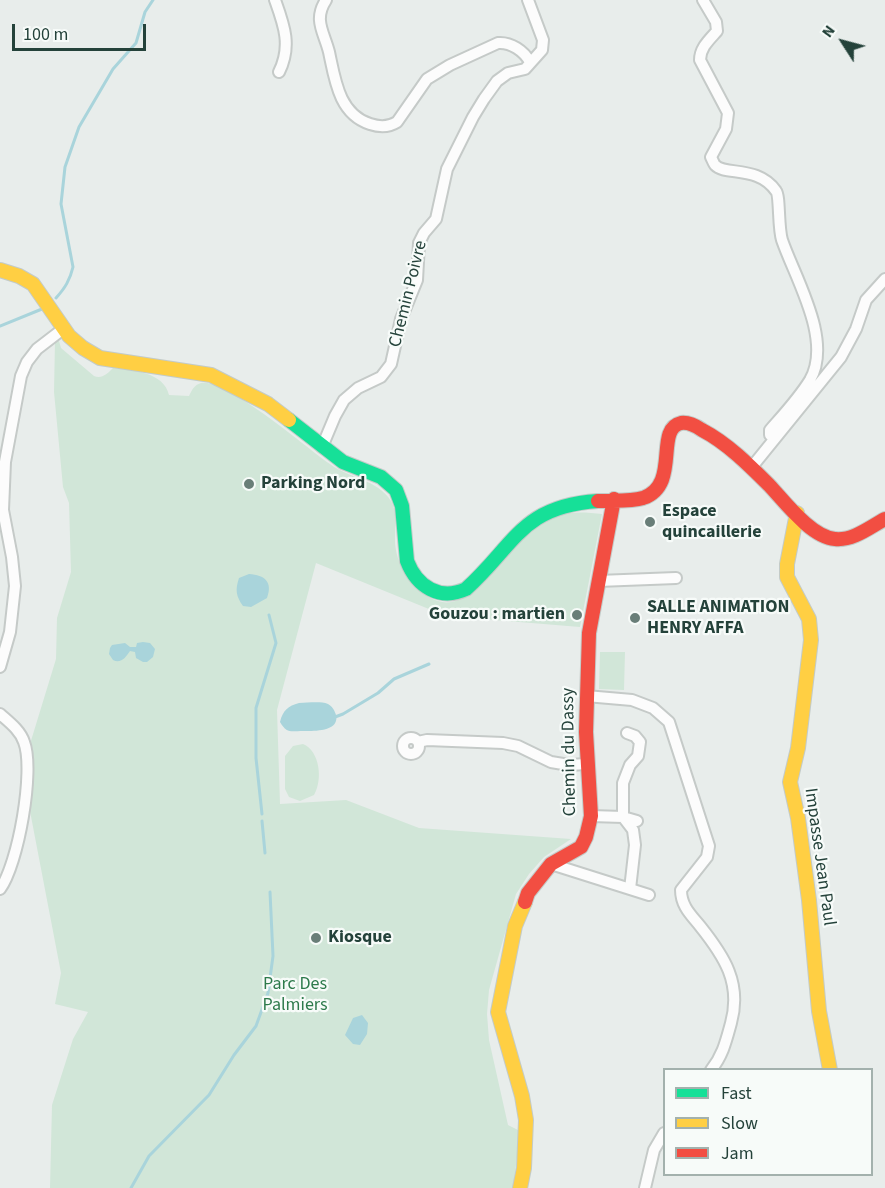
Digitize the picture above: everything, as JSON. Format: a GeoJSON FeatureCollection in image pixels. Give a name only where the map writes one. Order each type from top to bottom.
{"type":"FeatureCollection","features":[{"type":"Feature","properties":{"kind":"street"},"geometry":{"type":"LineString","coordinates":[[275,0],[286,32],[284,62],[279,72]]}},
{"type":"Feature","properties":{"kind":"street"},"geometry":{"type":"LineString","coordinates":[[326,0],[319,14],[319,24],[340,98],[353,115],[361,121],[376,126],[392,125],[397,122],[420,88],[438,71],[498,43],[508,43],[527,57],[530,62],[536,58],[542,50],[543,40],[528,0]]}},
{"type":"Feature","properties":{"kind":"street"},"geometry":{"type":"LineString","coordinates":[[703,0],[716,21],[717,31],[700,53],[700,60],[728,113],[726,129],[711,157],[714,165],[755,174],[776,191],[779,198],[779,231],[807,297],[813,318],[817,354],[815,366],[811,378],[770,430],[770,435],[774,438]]}},
{"type":"Feature","properties":{"kind":"street","name":"Chemin Poivre"},"geometry":{"type":"LineString","coordinates":[[322,447],[335,416],[345,400],[358,388],[381,377],[391,364],[401,319],[417,280],[420,243],[439,214],[447,169],[473,117],[502,77],[508,73],[525,69],[530,62]]}},
{"type":"Feature","properties":{"kind":"street"},"geometry":{"type":"LineString","coordinates":[[0,270],[14,273],[31,282],[63,329],[76,344],[89,353],[100,358],[211,375],[268,404],[343,462],[381,477],[396,490],[402,506],[405,551],[410,569],[422,584],[442,594],[457,593],[474,583],[516,534],[538,516],[574,501],[649,497],[662,486],[666,473],[668,433],[673,426],[681,423],[696,424],[751,468],[825,538],[846,539],[885,519]]}},
{"type":"Feature","properties":{"kind":"street"},"geometry":{"type":"LineString","coordinates":[[751,468],[841,357],[856,329],[866,300],[885,279]]}},
{"type":"Feature","properties":{"kind":"street"},"geometry":{"type":"LineString","coordinates":[[0,667],[10,632],[15,586],[3,510],[5,462],[21,376],[27,362],[37,349],[63,329]]}},
{"type":"Feature","properties":{"kind":"street","name":"Chemin du Dassy"},"geometry":{"type":"LineString","coordinates":[[520,1188],[524,1168],[526,1120],[522,1096],[498,1012],[515,926],[528,893],[551,864],[581,847],[591,816],[586,764],[589,633],[614,500]]}},
{"type":"Feature","properties":{"kind":"street","name":"Impasse Jean Paul"},"geometry":{"type":"LineString","coordinates":[[797,513],[786,578],[809,619],[811,640],[798,747],[790,782],[798,818],[819,1011],[830,1068]]}},
{"type":"Feature","properties":{"kind":"street"},"geometry":{"type":"LineString","coordinates":[[598,581],[676,578]]}},
{"type":"Feature","properties":{"kind":"street"},"geometry":{"type":"LineString","coordinates":[[586,696],[632,700],[653,708],[669,722],[709,846],[707,857],[681,890],[682,902],[729,968],[734,992],[734,1014],[724,1050],[712,1068]]}},
{"type":"Feature","properties":{"kind":"street"},"geometry":{"type":"LineString","coordinates":[[0,714],[14,726],[25,743],[27,774],[24,814],[11,867],[0,889]]}},
{"type":"Feature","properties":{"kind":"street"},"geometry":{"type":"LineString","coordinates":[[627,733],[638,738],[640,751],[625,773],[623,783],[623,817],[633,830],[634,838],[630,889]]}},
{"type":"Feature","properties":{"kind":"street"},"geometry":{"type":"LineString","coordinates":[[418,742],[427,740],[503,743],[519,746],[550,762],[569,765],[586,764]]}},
{"type":"Feature","properties":{"kind":"street"},"geometry":{"type":"LineString","coordinates":[[591,816],[637,820]]}},
{"type":"Feature","properties":{"kind":"street"},"geometry":{"type":"LineString","coordinates":[[551,864],[649,895]]}},
{"type":"Feature","properties":{"kind":"street"},"geometry":{"type":"LineString","coordinates":[[645,1188],[654,1150],[663,1135]]}},
{"type":"Feature","properties":{"kind":"green space","name":"Parc Des Palmiers"},"geometry":{"type":"Polygon","coordinates":[[[55,341],[59,341],[61,348],[97,377],[113,368],[138,371],[161,381],[169,395],[189,396],[195,386],[201,383],[213,384],[247,402],[330,464],[378,488],[393,506],[396,550],[401,566],[417,588],[438,601],[452,602],[465,597],[490,575],[522,534],[540,520],[566,513],[602,514],[580,627],[446,616],[316,563],[277,710],[280,804],[346,800],[419,828],[571,839],[544,857],[516,894],[489,990],[487,1014],[489,1040],[508,1125],[518,1130],[513,1188],[50,1188],[52,1105],[73,1039],[88,1012],[55,1004],[61,973],[29,806],[30,744],[56,659],[57,618],[71,572],[69,503],[63,487],[54,392],[55,341]]]}},
{"type":"Feature","properties":{"kind":"green space"},"geometry":{"type":"Polygon","coordinates":[[[600,652],[625,652],[624,690],[599,689],[600,652]]]}},
{"type":"Feature","properties":{"kind":"green space"},"geometry":{"type":"Polygon","coordinates":[[[303,744],[313,753],[319,774],[314,795],[300,801],[289,797],[285,789],[285,756],[293,746],[303,744]]]}},
{"type":"Feature","properties":{"kind":"water"},"geometry":{"type":"Polygon","coordinates":[[[249,574],[266,580],[269,588],[267,598],[251,607],[243,606],[237,589],[239,578],[249,574]]]}},
{"type":"Feature","properties":{"kind":"water"},"geometry":{"type":"Polygon","coordinates":[[[125,643],[130,647],[136,647],[137,643],[150,643],[155,649],[153,657],[147,662],[136,658],[135,652],[130,651],[125,658],[118,661],[113,660],[109,654],[112,645],[125,643]]]}},
{"type":"Feature","properties":{"kind":"water"},"geometry":{"type":"Polygon","coordinates":[[[299,703],[329,705],[336,715],[334,725],[319,730],[287,730],[280,722],[283,714],[289,707],[299,703]]]}},
{"type":"Feature","properties":{"kind":"water"},"geometry":{"type":"Polygon","coordinates":[[[362,1015],[368,1023],[367,1034],[360,1045],[353,1044],[345,1035],[353,1018],[362,1015]]]}},
{"type":"Feature","properties":{"kind":"waterway"},"geometry":{"type":"LineString","coordinates":[[56,298],[67,284],[73,267],[61,204],[65,167],[79,127],[113,69],[136,43],[145,12],[153,0]]}},
{"type":"Feature","properties":{"kind":"waterway"},"geometry":{"type":"LineString","coordinates":[[0,326],[42,309]]}},
{"type":"Feature","properties":{"kind":"waterway"},"geometry":{"type":"LineString","coordinates":[[262,814],[256,758],[256,708],[276,643],[269,615]]}},
{"type":"Feature","properties":{"kind":"waterway"},"geometry":{"type":"LineString","coordinates":[[335,717],[378,693],[394,679],[429,664]]}},
{"type":"Feature","properties":{"kind":"waterway"},"geometry":{"type":"LineString","coordinates":[[262,821],[265,853]]}},
{"type":"Feature","properties":{"kind":"waterway"},"geometry":{"type":"LineString","coordinates":[[131,1188],[149,1156],[209,1095],[234,1055],[256,1026],[268,993],[273,956],[270,892]]}},
{"type":"Feature","properties":{"kind":"traffic: fast"},"geometry":{"type":"LineString","coordinates":[[289,420],[343,462],[381,477],[396,490],[402,506],[407,561],[411,570],[423,584],[439,592],[447,593],[466,589],[535,519],[572,504],[598,501]]}},
{"type":"Feature","properties":{"kind":"traffic: slow"},"geometry":{"type":"LineString","coordinates":[[0,270],[19,276],[33,284],[69,336],[100,358],[211,375],[268,404],[289,420]]}},
{"type":"Feature","properties":{"kind":"traffic: slow"},"geometry":{"type":"LineString","coordinates":[[797,513],[787,564],[787,577],[809,619],[811,640],[798,748],[790,782],[798,818],[809,900],[819,1011],[830,1068]]}},
{"type":"Feature","properties":{"kind":"traffic: slow"},"geometry":{"type":"LineString","coordinates":[[520,1188],[524,1168],[526,1120],[522,1096],[498,1012],[515,926],[525,902]]}},
{"type":"Feature","properties":{"kind":"traffic: jam"},"geometry":{"type":"LineString","coordinates":[[598,501],[638,499],[654,491],[661,482],[665,470],[669,435],[673,427],[684,423],[697,427],[729,448],[746,462],[799,518],[826,537],[848,538],[885,519]]}},
{"type":"Feature","properties":{"kind":"traffic: jam"},"geometry":{"type":"LineString","coordinates":[[525,902],[528,893],[551,864],[581,847],[591,816],[586,732],[589,633],[614,499]]}},
{"type":"Feature","properties":{"kind":"place","name":"Parking Nord"},"geometry":{"type":"Point","coordinates":[249,484]}},
{"type":"Feature","properties":{"kind":"place","name":"Espace quincaillerie"},"geometry":{"type":"Point","coordinates":[650,522]}},
{"type":"Feature","properties":{"kind":"place","name":"Gouzou : martien"},"geometry":{"type":"Point","coordinates":[577,615]}},
{"type":"Feature","properties":{"kind":"place","name":"SALLE ANIMATION HENRY AFFA"},"geometry":{"type":"Point","coordinates":[635,618]}},
{"type":"Feature","properties":{"kind":"place","name":"Kiosque"},"geometry":{"type":"Point","coordinates":[316,938]}}]}
